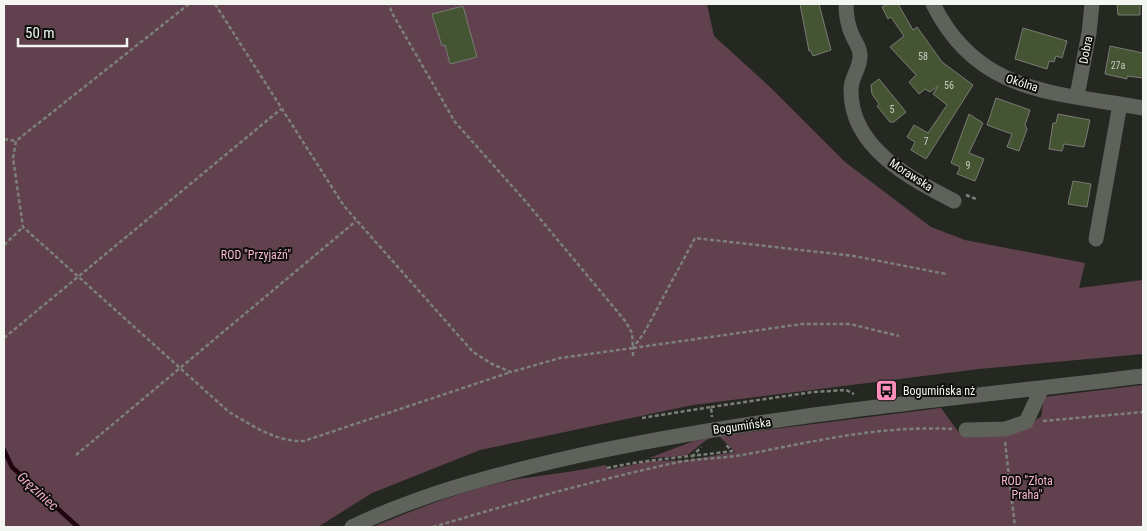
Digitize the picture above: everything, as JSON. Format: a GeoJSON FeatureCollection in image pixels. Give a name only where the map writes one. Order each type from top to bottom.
{"type":"FeatureCollection","features":[{"type":"Feature","properties":{"kind":"street","name":"Morawska"},"geometry":{"type":"LineString","coordinates":[[846,4],[849,27],[860,49],[860,64],[850,89],[852,106],[861,127],[879,152],[897,169],[958,197]]}},
{"type":"Feature","properties":{"kind":"street","name":"Okólna"},"geometry":{"type":"LineString","coordinates":[[933,4],[956,42],[984,68],[1016,83],[1143,108]]}},
{"type":"Feature","properties":{"kind":"street","name":"Dobra"},"geometry":{"type":"LineString","coordinates":[[1077,96],[1089,33],[1092,4]]}},
{"type":"Feature","properties":{"kind":"street"},"geometry":{"type":"LineString","coordinates":[[1096,239],[1120,104]]}},
{"type":"Feature","properties":{"kind":"street","name":"Bogumińska"},"geometry":{"type":"LineString","coordinates":[[352,527],[436,494],[489,478],[637,444],[758,423],[1143,376]]}},
{"type":"Feature","properties":{"kind":"street"},"geometry":{"type":"LineString","coordinates":[[966,430],[1005,429],[1026,422],[1042,388]]}},
{"type":"Feature","properties":{"kind":"path"},"geometry":{"type":"LineString","coordinates":[[189,4],[16,141],[13,158],[23,227],[229,412],[260,431],[289,441],[304,441],[511,372],[560,358],[802,324],[850,324],[899,336]]}},
{"type":"Feature","properties":{"kind":"path"},"geometry":{"type":"LineString","coordinates":[[215,4],[281,109],[356,221],[473,352],[492,364],[511,372]]}},
{"type":"Feature","properties":{"kind":"path"},"geometry":{"type":"LineString","coordinates":[[389,4],[392,13],[455,122],[527,203],[626,322],[632,333],[633,356]]}},
{"type":"Feature","properties":{"kind":"path"},"geometry":{"type":"LineString","coordinates":[[4,338],[281,109]]}},
{"type":"Feature","properties":{"kind":"path"},"geometry":{"type":"LineString","coordinates":[[4,139],[16,141]]}},
{"type":"Feature","properties":{"kind":"path"},"geometry":{"type":"LineString","coordinates":[[958,197],[976,199]]}},
{"type":"Feature","properties":{"kind":"path"},"geometry":{"type":"LineString","coordinates":[[76,455],[356,221]]}},
{"type":"Feature","properties":{"kind":"path"},"geometry":{"type":"LineString","coordinates":[[4,245],[23,227]]}},
{"type":"Feature","properties":{"kind":"path"},"geometry":{"type":"LineString","coordinates":[[633,348],[644,333],[695,238],[854,256],[946,274]]}},
{"type":"Feature","properties":{"kind":"path"},"geometry":{"type":"LineString","coordinates":[[642,418],[813,392],[846,390],[852,394]]}},
{"type":"Feature","properties":{"kind":"path"},"geometry":{"type":"LineString","coordinates":[[711,407],[712,421]]}},
{"type":"Feature","properties":{"kind":"path"},"geometry":{"type":"LineString","coordinates":[[1026,422],[1143,412]]}},
{"type":"Feature","properties":{"kind":"path"},"geometry":{"type":"LineString","coordinates":[[433,527],[525,500],[676,462],[740,455],[826,438],[915,427],[966,430]]}},
{"type":"Feature","properties":{"kind":"path"},"geometry":{"type":"LineString","coordinates":[[607,468],[649,459],[692,457],[732,450],[721,440]]}},
{"type":"Feature","properties":{"kind":"path"},"geometry":{"type":"LineString","coordinates":[[692,457],[707,442]]}},
{"type":"Feature","properties":{"kind":"path"},"geometry":{"type":"LineString","coordinates":[[1006,448],[1015,527]]}},
{"type":"Feature","properties":{"kind":"green space","name":"ROD \"Przyjaźń\""},"geometry":{"type":"Polygon","coordinates":[[[4,4],[707,4],[714,36],[771,88],[845,162],[931,227],[965,240],[1085,263],[1079,288],[1143,280],[1143,354],[979,369],[693,405],[480,450],[372,493],[318,527],[4,527],[4,4]]]}},
{"type":"Feature","properties":{"kind":"green space","name":"ROD \"Złota Praha\""},"geometry":{"type":"Polygon","coordinates":[[[1143,385],[1143,527],[372,527],[453,496],[503,482],[606,465],[608,470],[650,461],[688,460],[735,452],[719,436],[941,408],[960,434],[1002,432],[1041,417],[1044,397],[1143,385]]]}},
{"type":"Feature","properties":{"kind":"green space"},"geometry":{"type":"Polygon","coordinates":[[[709,438],[686,456],[649,458],[694,441],[709,438]]]}},
{"type":"Feature","properties":{"kind":"building"},"geometry":{"type":"Polygon","coordinates":[[[800,4],[819,4],[831,50],[813,56],[811,51],[809,51],[800,4]]]}},
{"type":"Feature","properties":{"kind":"building"},"geometry":{"type":"Polygon","coordinates":[[[888,4],[898,4],[913,30],[917,27],[942,62],[973,85],[926,159],[911,150],[915,142],[907,137],[914,125],[928,133],[947,105],[933,94],[938,86],[930,92],[925,89],[919,94],[909,82],[916,75],[890,47],[904,36],[891,17],[888,19],[882,7],[888,4]]]}},
{"type":"Feature","properties":{"kind":"building"},"geometry":{"type":"Polygon","coordinates":[[[1117,4],[1140,4],[1140,15],[1118,15],[1117,4]]]}},
{"type":"Feature","properties":{"kind":"building"},"geometry":{"type":"Polygon","coordinates":[[[463,6],[477,57],[450,64],[445,45],[442,46],[432,14],[463,6]]]}},
{"type":"Feature","properties":{"kind":"building"},"geometry":{"type":"Polygon","coordinates":[[[1023,28],[1067,41],[1062,58],[1056,56],[1054,62],[1049,61],[1047,69],[1015,59],[1023,28]]]}},
{"type":"Feature","properties":{"kind":"building"},"geometry":{"type":"Polygon","coordinates":[[[1110,46],[1143,53],[1143,78],[1127,76],[1127,79],[1105,74],[1110,46]]]}},
{"type":"Feature","properties":{"kind":"building"},"geometry":{"type":"Polygon","coordinates":[[[879,79],[906,112],[894,122],[890,122],[877,106],[879,104],[872,94],[871,85],[879,79]]]}},
{"type":"Feature","properties":{"kind":"building"},"geometry":{"type":"Polygon","coordinates":[[[996,98],[1030,110],[1025,125],[1027,129],[1019,151],[1007,147],[1012,134],[987,125],[996,98]]]}},
{"type":"Feature","properties":{"kind":"building"},"geometry":{"type":"Polygon","coordinates":[[[969,114],[983,123],[969,153],[984,159],[975,181],[957,174],[960,167],[951,163],[969,114]]]}},
{"type":"Feature","properties":{"kind":"building"},"geometry":{"type":"Polygon","coordinates":[[[1058,114],[1090,120],[1084,147],[1064,144],[1062,151],[1049,149],[1053,123],[1056,123],[1058,114]]]}},
{"type":"Feature","properties":{"kind":"building"},"geometry":{"type":"Polygon","coordinates":[[[1073,181],[1091,184],[1087,207],[1068,204],[1073,181]]]}},
{"type":"Feature","properties":{"kind":"waterway","name":"Gręziniec"},"geometry":{"type":"LineString","coordinates":[[4,450],[12,467],[78,527]]}},
{"type":"Feature","properties":{"kind":"place","name":"Bogumińska nż"},"geometry":{"type":"Point","coordinates":[887,391]}}]}
